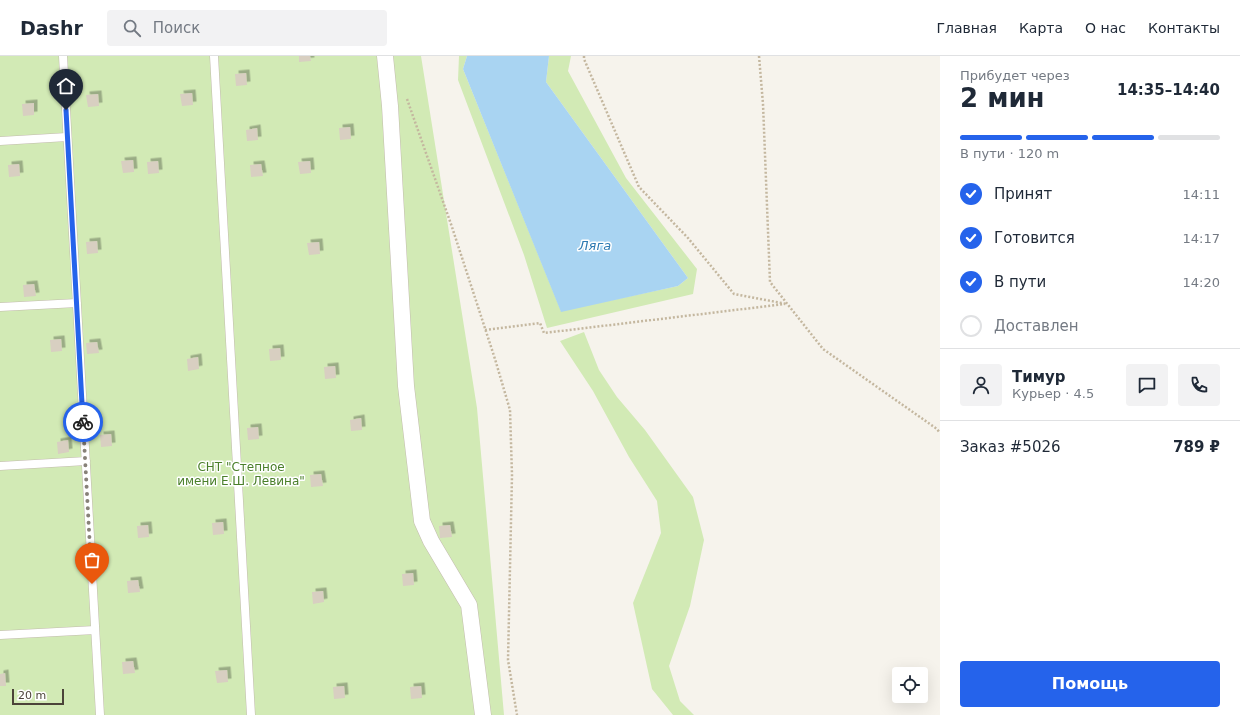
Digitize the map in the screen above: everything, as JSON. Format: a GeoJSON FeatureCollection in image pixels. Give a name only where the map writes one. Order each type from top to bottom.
{"type":"FeatureCollection","features":[{"type":"Feature","properties":{"kind":"street"},"geometry":{"type":"LineString","coordinates":[[385,56],[390,106],[406,386],[422,521],[431,541],[469,604],[483,715]]}},
{"type":"Feature","properties":{"kind":"lane"},"geometry":{"type":"LineString","coordinates":[[63,56],[100,715]]}},
{"type":"Feature","properties":{"kind":"lane"},"geometry":{"type":"LineString","coordinates":[[214,56],[251,715]]}},
{"type":"Feature","properties":{"kind":"lane"},"geometry":{"type":"LineString","coordinates":[[0,141],[67,137]]}},
{"type":"Feature","properties":{"kind":"lane"},"geometry":{"type":"LineString","coordinates":[[0,307],[77,303]]}},
{"type":"Feature","properties":{"kind":"lane"},"geometry":{"type":"LineString","coordinates":[[0,466],[86,461]]}},
{"type":"Feature","properties":{"kind":"lane"},"geometry":{"type":"LineString","coordinates":[[0,635],[95,630]]}},
{"type":"Feature","properties":{"kind":"path"},"geometry":{"type":"LineString","coordinates":[[584,56],[639,187],[688,238],[734,294],[788,304]]}},
{"type":"Feature","properties":{"kind":"path"},"geometry":{"type":"LineString","coordinates":[[760,56],[770,282],[823,349],[939,428],[940,433]]}},
{"type":"Feature","properties":{"kind":"path"},"geometry":{"type":"LineString","coordinates":[[406,95],[485,330],[510,410],[512,475],[508,660],[517,715]]}},
{"type":"Feature","properties":{"kind":"path"},"geometry":{"type":"LineString","coordinates":[[485,330],[540,323],[544,333],[788,304]]}},
{"type":"Feature","properties":{"kind":"green space","name":"СНТ \"Степное имени Е.Ш. Левина\""},"geometry":{"type":"Polygon","coordinates":[[[0,56],[421,56],[477,408],[504,715],[0,715],[0,56]]]}},
{"type":"Feature","properties":{"kind":"green space"},"geometry":{"type":"Polygon","coordinates":[[[459,56],[467,56],[463,69],[561,311],[678,286],[688,278],[546,82],[549,56],[571,56],[568,71],[626,178],[697,269],[693,294],[547,328],[524,255],[458,80],[459,56]]]}},
{"type":"Feature","properties":{"kind":"green space"},"geometry":{"type":"Polygon","coordinates":[[[584,332],[599,370],[617,397],[645,430],[693,497],[704,540],[690,606],[669,666],[680,701],[694,715],[673,715],[652,689],[633,603],[661,533],[657,501],[629,457],[593,391],[560,341],[584,332]]]}},
{"type":"Feature","properties":{"kind":"water","name":"Ляга"},"geometry":{"type":"Polygon","coordinates":[[[467,56],[549,56],[546,82],[688,278],[678,286],[561,312],[463,69],[467,56]]]}},
{"type":"Feature","properties":{"kind":"building"},"geometry":{"type":"Polygon","coordinates":[[[299,56],[310,56],[311,61],[299,62],[299,56]]]}},
{"type":"Feature","properties":{"kind":"building"},"geometry":{"type":"Polygon","coordinates":[[[246,73],[247,85],[236,86],[235,74],[246,73]]]}},
{"type":"Feature","properties":{"kind":"building"},"geometry":{"type":"Polygon","coordinates":[[[192,93],[193,105],[182,106],[180,94],[192,93]]]}},
{"type":"Feature","properties":{"kind":"building"},"geometry":{"type":"Polygon","coordinates":[[[98,94],[99,106],[88,107],[86,95],[98,94]]]}},
{"type":"Feature","properties":{"kind":"building"},"geometry":{"type":"Polygon","coordinates":[[[34,103],[34,115],[23,116],[22,104],[34,103]]]}},
{"type":"Feature","properties":{"kind":"building"},"geometry":{"type":"Polygon","coordinates":[[[350,127],[351,139],[340,140],[339,128],[350,127]]]}},
{"type":"Feature","properties":{"kind":"building"},"geometry":{"type":"Polygon","coordinates":[[[257,128],[258,140],[247,141],[246,130],[257,128]]]}},
{"type":"Feature","properties":{"kind":"building"},"geometry":{"type":"Polygon","coordinates":[[[133,160],[134,172],[123,173],[121,161],[133,160]]]}},
{"type":"Feature","properties":{"kind":"building"},"geometry":{"type":"Polygon","coordinates":[[[158,161],[159,173],[148,174],[147,162],[158,161]]]}},
{"type":"Feature","properties":{"kind":"building"},"geometry":{"type":"Polygon","coordinates":[[[310,161],[311,173],[300,174],[298,162],[310,161]]]}},
{"type":"Feature","properties":{"kind":"building"},"geometry":{"type":"Polygon","coordinates":[[[19,164],[20,176],[9,177],[8,165],[19,164]]]}},
{"type":"Feature","properties":{"kind":"building"},"geometry":{"type":"Polygon","coordinates":[[[261,164],[263,176],[251,177],[250,165],[261,164]]]}},
{"type":"Feature","properties":{"kind":"building"},"geometry":{"type":"Polygon","coordinates":[[[97,241],[98,253],[87,254],[86,242],[97,241]]]}},
{"type":"Feature","properties":{"kind":"building"},"geometry":{"type":"Polygon","coordinates":[[[319,242],[320,254],[309,255],[307,243],[319,242]]]}},
{"type":"Feature","properties":{"kind":"building"},"geometry":{"type":"Polygon","coordinates":[[[34,284],[36,296],[24,297],[23,285],[34,284]]]}},
{"type":"Feature","properties":{"kind":"building"},"geometry":{"type":"Polygon","coordinates":[[[61,339],[62,351],[51,352],[50,340],[61,339]]]}},
{"type":"Feature","properties":{"kind":"building"},"geometry":{"type":"Polygon","coordinates":[[[97,342],[99,353],[87,354],[86,343],[97,342]]]}},
{"type":"Feature","properties":{"kind":"building"},"geometry":{"type":"Polygon","coordinates":[[[280,348],[281,360],[270,361],[269,349],[280,348]]]}},
{"type":"Feature","properties":{"kind":"building"},"geometry":{"type":"Polygon","coordinates":[[[198,357],[199,369],[188,371],[187,359],[198,357]]]}},
{"type":"Feature","properties":{"kind":"building"},"geometry":{"type":"Polygon","coordinates":[[[335,366],[336,378],[325,379],[324,367],[335,366]]]}},
{"type":"Feature","properties":{"kind":"building"},"geometry":{"type":"Polygon","coordinates":[[[361,418],[362,430],[351,431],[350,420],[361,418]]]}},
{"type":"Feature","properties":{"kind":"building"},"geometry":{"type":"Polygon","coordinates":[[[258,427],[259,439],[248,440],[247,428],[258,427]]]}},
{"type":"Feature","properties":{"kind":"building"},"geometry":{"type":"Polygon","coordinates":[[[111,434],[112,446],[101,447],[100,435],[111,434]]]}},
{"type":"Feature","properties":{"kind":"building"},"geometry":{"type":"Polygon","coordinates":[[[68,440],[69,452],[58,454],[57,442],[68,440]]]}},
{"type":"Feature","properties":{"kind":"building"},"geometry":{"type":"Polygon","coordinates":[[[321,474],[323,486],[311,487],[310,475],[321,474]]]}},
{"type":"Feature","properties":{"kind":"building"},"geometry":{"type":"Polygon","coordinates":[[[223,522],[224,534],[213,535],[212,523],[223,522]]]}},
{"type":"Feature","properties":{"kind":"building"},"geometry":{"type":"Polygon","coordinates":[[[148,525],[149,537],[138,538],[137,526],[148,525]]]}},
{"type":"Feature","properties":{"kind":"building"},"geometry":{"type":"Polygon","coordinates":[[[450,525],[452,537],[440,538],[439,526],[450,525]]]}},
{"type":"Feature","properties":{"kind":"building"},"geometry":{"type":"Polygon","coordinates":[[[413,573],[414,585],[403,586],[402,574],[413,573]]]}},
{"type":"Feature","properties":{"kind":"building"},"geometry":{"type":"Polygon","coordinates":[[[138,580],[140,592],[128,593],[127,581],[138,580]]]}},
{"type":"Feature","properties":{"kind":"building"},"geometry":{"type":"Polygon","coordinates":[[[323,591],[324,602],[313,604],[312,592],[323,591]]]}},
{"type":"Feature","properties":{"kind":"building"},"geometry":{"type":"Polygon","coordinates":[[[133,661],[135,673],[123,674],[122,662],[133,661]]]}},
{"type":"Feature","properties":{"kind":"building"},"geometry":{"type":"Polygon","coordinates":[[[227,670],[228,682],[217,683],[215,671],[227,670]]]}},
{"type":"Feature","properties":{"kind":"building"},"geometry":{"type":"Polygon","coordinates":[[[5,673],[6,686],[0,686],[0,674],[5,673]]]}},
{"type":"Feature","properties":{"kind":"building"},"geometry":{"type":"Polygon","coordinates":[[[344,686],[345,698],[334,699],[333,687],[344,686]]]}},
{"type":"Feature","properties":{"kind":"building"},"geometry":{"type":"Polygon","coordinates":[[[421,686],[422,698],[411,699],[410,687],[421,686]]]}},
{"type":"Feature","properties":{"kind":"way so far"},"geometry":{"type":"LineString","coordinates":[[83,422],[92,584]]}},
{"type":"Feature","properties":{"kind":"route"},"geometry":{"type":"LineString","coordinates":[[66,110],[83,422]]}}]}
